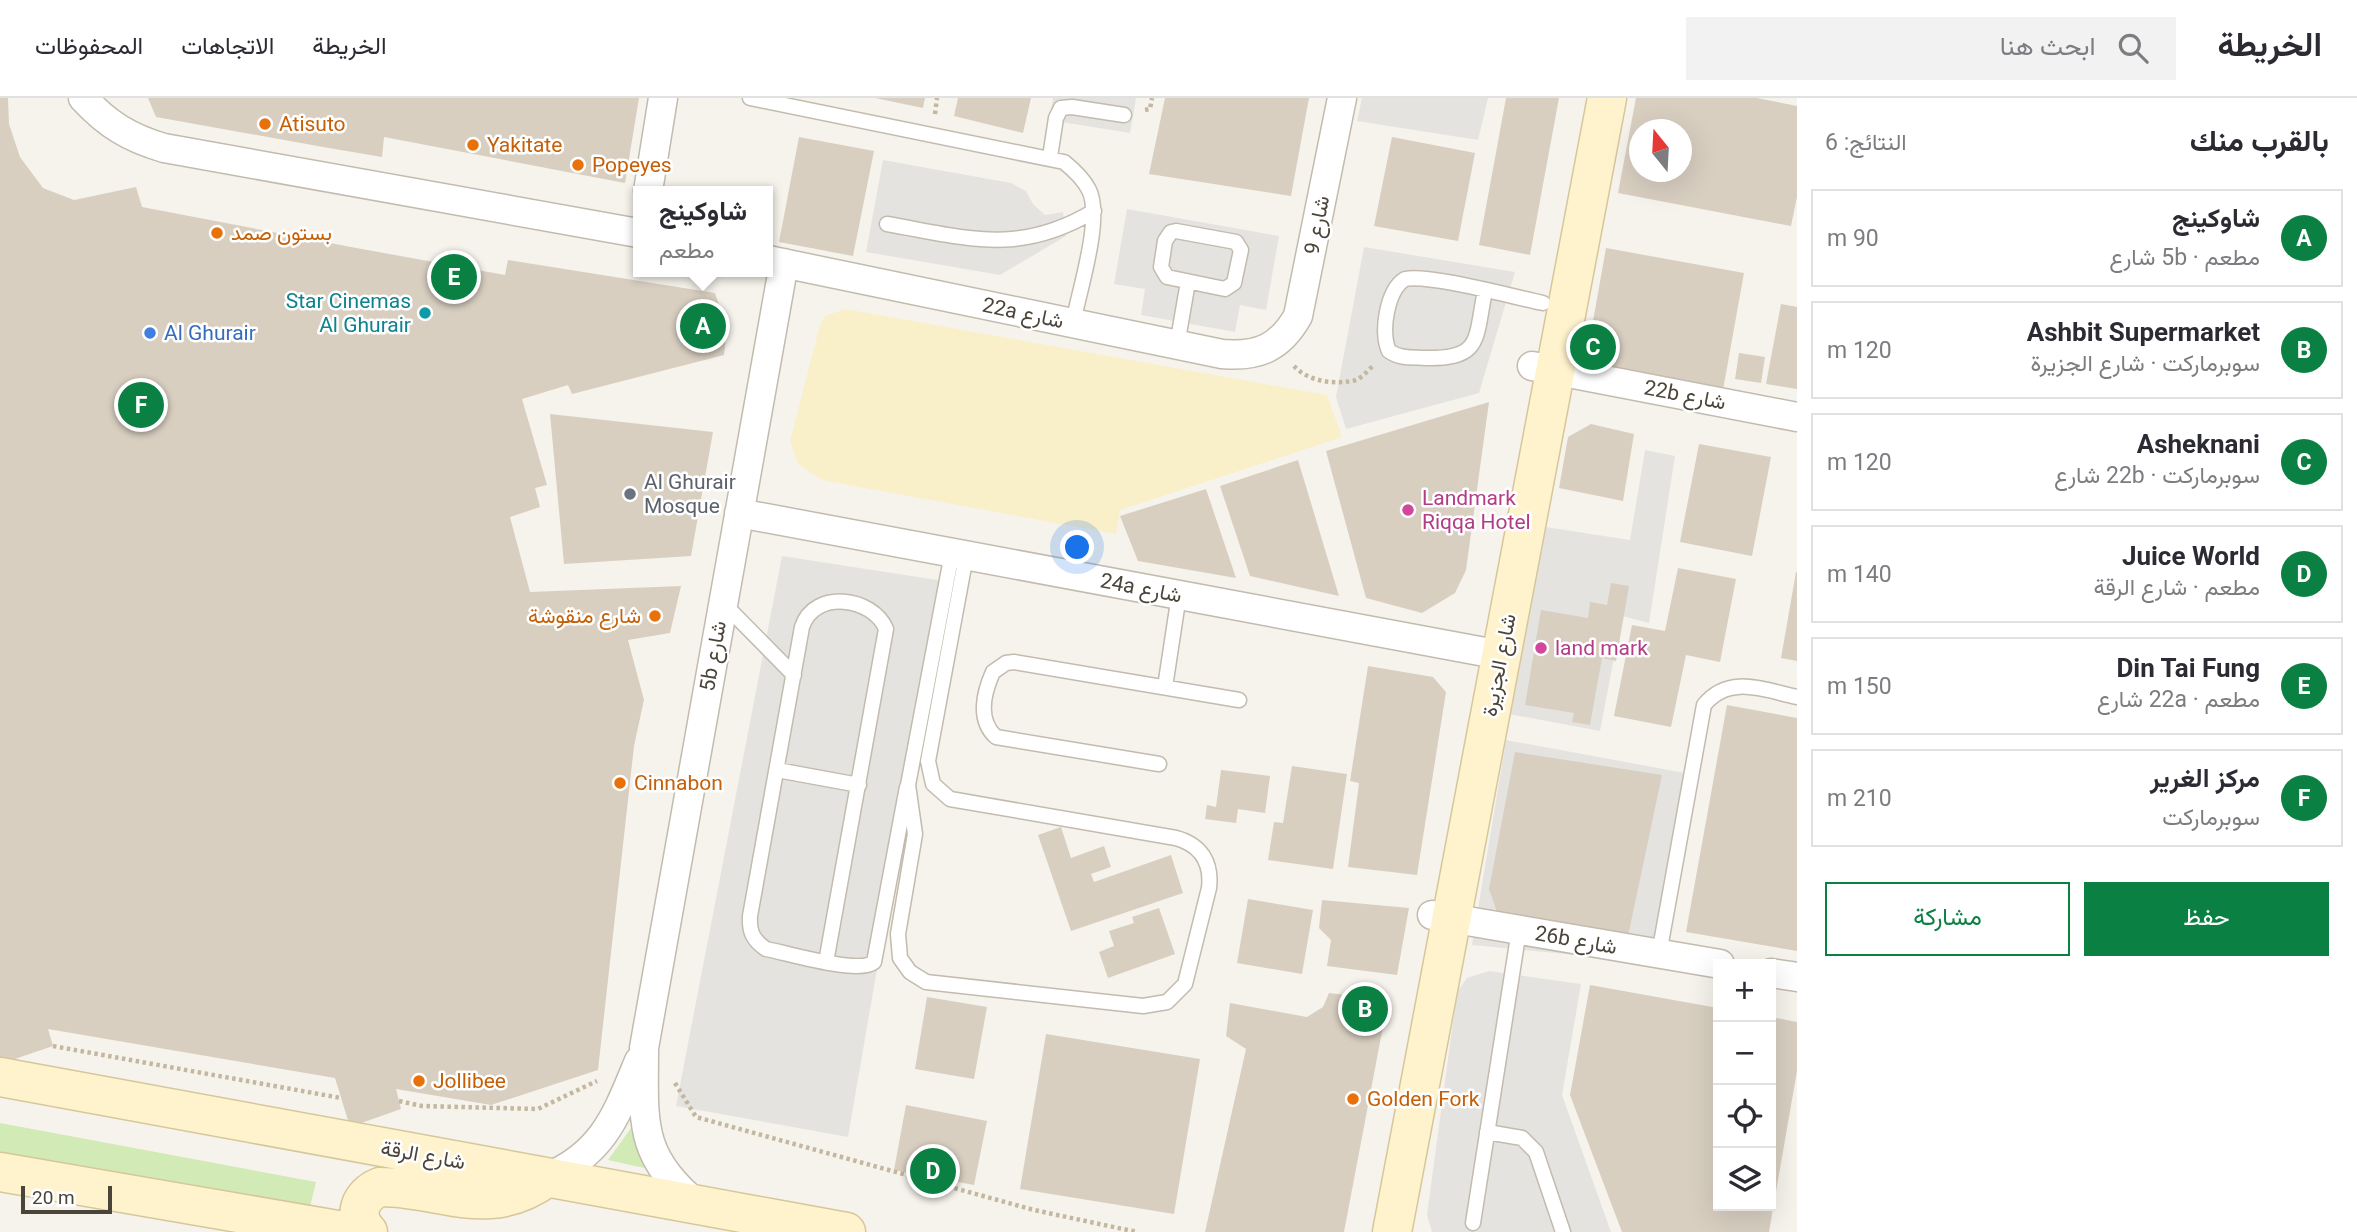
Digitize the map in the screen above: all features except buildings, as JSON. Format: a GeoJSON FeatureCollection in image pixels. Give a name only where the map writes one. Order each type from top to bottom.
{"type":"FeatureCollection","features":[{"type":"Feature","properties":{"kind":"street"},"geometry":{"type":"LineString","coordinates":[[83,98],[113,127],[132,138],[164,148],[633,232]]}},
{"type":"Feature","properties":{"kind":"street"},"geometry":{"type":"LineString","coordinates":[[649,186],[663,98]]}},
{"type":"Feature","properties":{"kind":"street","name":"شارع 9"},"geometry":{"type":"LineString","coordinates":[[1277,345],[1298,316],[1342,98]]}},
{"type":"Feature","properties":{"kind":"street","name":"شارع الجزيرة"},"geometry":{"type":"LineString","coordinates":[[1544,368],[1544,303],[1581,98]]}},
{"type":"Feature","properties":{"kind":"street","name":"شارع الجزيرة"},"geometry":{"type":"LineString","coordinates":[[1374,1232],[1441,916],[1544,368],[1607,98]]}},
{"type":"Feature","properties":{"kind":"street","name":"22a شارع"},"geometry":{"type":"LineString","coordinates":[[776,262],[1241,356],[1259,353],[1277,345]]}},
{"type":"Feature","properties":{"kind":"street","name":"5b شارع"},"geometry":{"type":"LineString","coordinates":[[699,1206],[675,1186],[657,1163],[646,1134],[644,1048],[739,513],[776,262]]}},
{"type":"Feature","properties":{"kind":"street","name":"22b شارع"},"geometry":{"type":"LineString","coordinates":[[1544,368],[1797,416]]}},
{"type":"Feature","properties":{"kind":"street","name":"24a شارع"},"geometry":{"type":"LineString","coordinates":[[739,513],[1490,653]]}},
{"type":"Feature","properties":{"kind":"street","name":"شارع الجزيرة"},"geometry":{"type":"LineString","coordinates":[[1392,1232],[1441,916]]}},
{"type":"Feature","properties":{"kind":"street","name":"26b شارع"},"geometry":{"type":"LineString","coordinates":[[1441,916],[1713,963]]}},
{"type":"Feature","properties":{"kind":"street"},"geometry":{"type":"LineString","coordinates":[[1776,974],[1797,977]]}},
{"type":"Feature","properties":{"kind":"street","name":"5b شارع"},"geometry":{"type":"LineString","coordinates":[[546,1178],[572,1167],[593,1149],[610,1127],[644,1048]]}},
{"type":"Feature","properties":{"kind":"street","name":"شارع الرقة"},"geometry":{"type":"LineString","coordinates":[[0,1077],[846,1232]]}},
{"type":"Feature","properties":{"kind":"street"},"geometry":{"type":"LineString","coordinates":[[0,1172],[272,1225],[349,1232]]}},
{"type":"Feature","properties":{"kind":"street"},"geometry":{"type":"LineString","coordinates":[[368,1232],[360,1220],[359,1209],[370,1191],[380,1187],[491,1201],[530,1190],[546,1178]]}},
{"type":"Feature","properties":{"kind":"lane"},"geometry":{"type":"LineString","coordinates":[[750,98],[775,100],[1064,162],[1079,174],[1090,191],[1094,211],[1073,323]]}},
{"type":"Feature","properties":{"kind":"lane"},"geometry":{"type":"LineString","coordinates":[[1050,157],[1056,118],[1061,108],[1124,114]]}},
{"type":"Feature","properties":{"kind":"lane"},"geometry":{"type":"LineString","coordinates":[[887,224],[973,239],[1011,240],[1049,234],[1094,211]]}},
{"type":"Feature","properties":{"kind":"lane"},"geometry":{"type":"LineString","coordinates":[[1171,232],[1232,241],[1239,246],[1236,278],[1230,287],[1224,289],[1188,282],[1171,279],[1162,273],[1165,241],[1171,232]]}},
{"type":"Feature","properties":{"kind":"lane"},"geometry":{"type":"LineString","coordinates":[[1485,291],[1475,337],[1467,352],[1450,358],[1401,357],[1389,351],[1385,335],[1393,289],[1405,279],[1420,278],[1485,291],[1544,303]]}},
{"type":"Feature","properties":{"kind":"lane"},"geometry":{"type":"LineString","coordinates":[[1177,345],[1188,282]]}},
{"type":"Feature","properties":{"kind":"lane"},"geometry":{"type":"LineString","coordinates":[[826,962],[886,641],[882,618],[862,607],[825,602],[814,606],[806,615],[802,627],[750,926],[752,936],[766,949],[826,962],[862,968],[871,965],[876,958],[895,839],[959,554]]}},
{"type":"Feature","properties":{"kind":"lane"},"geometry":{"type":"LineString","coordinates":[[908,785],[915,834],[898,946],[900,958],[918,978],[926,982],[1143,1006],[1167,1002],[1185,984],[1211,875],[1200,850],[1189,842],[1176,838],[950,799],[933,784],[928,761],[959,554]]}},
{"type":"Feature","properties":{"kind":"lane"},"geometry":{"type":"LineString","coordinates":[[1165,687],[1179,595]]}},
{"type":"Feature","properties":{"kind":"lane"},"geometry":{"type":"LineString","coordinates":[[722,602],[794,675]]}},
{"type":"Feature","properties":{"kind":"lane"},"geometry":{"type":"LineString","coordinates":[[1159,764],[1005,740],[989,731],[983,713],[993,672],[1006,663],[1239,700]]}},
{"type":"Feature","properties":{"kind":"lane"},"geometry":{"type":"LineString","coordinates":[[1659,954],[1704,705],[1714,693],[1727,687],[1742,685],[1797,697]]}},
{"type":"Feature","properties":{"kind":"lane"},"geometry":{"type":"LineString","coordinates":[[777,770],[859,785]]}},
{"type":"Feature","properties":{"kind":"lane"},"geometry":{"type":"LineString","coordinates":[[1473,1223],[1519,930]]}},
{"type":"Feature","properties":{"kind":"lane"},"geometry":{"type":"LineString","coordinates":[[1487,1132],[1522,1138],[1536,1152],[1563,1232]]}},
{"type":"Feature","properties":{"kind":"path"},"geometry":{"type":"LineString","coordinates":[[1277,345],[1298,371],[1322,382],[1359,380],[1389,351]]}},
{"type":"Feature","properties":{"kind":"path"},"geometry":{"type":"LineString","coordinates":[[53,1046],[341,1098]]}},
{"type":"Feature","properties":{"kind":"path"},"geometry":{"type":"LineString","coordinates":[[644,1048],[663,1065],[696,1117],[1034,1210],[1137,1232]]}},
{"type":"Feature","properties":{"kind":"path"},"geometry":{"type":"LineString","coordinates":[[399,1101],[422,1106],[537,1108],[595,1083],[601,1075]]}},
{"type":"Feature","properties":{"kind":"green space"},"geometry":{"type":"Polygon","coordinates":[[[0,1123],[316,1182],[308,1215],[0,1159],[0,1123]]]}},
{"type":"Feature","properties":{"kind":"green space"},"geometry":{"type":"Polygon","coordinates":[[[631,1128],[644,1168],[608,1160],[631,1128]]]}},
{"type":"Feature","properties":{"kind":"sand"},"geometry":{"type":"Polygon","coordinates":[[[845,309],[1327,395],[1342,437],[1120,510],[1116,534],[822,480],[798,464],[790,441],[820,325],[825,316],[845,309]]]}},
{"type":"Feature","properties":{"kind":"shaded area"},"geometry":{"type":"Polygon","coordinates":[[[1053,98],[1136,98],[1130,133],[1049,120],[1053,98]]]}},
{"type":"Feature","properties":{"kind":"shaded area"},"geometry":{"type":"Polygon","coordinates":[[[1362,98],[1488,98],[1478,140],[1357,121],[1362,98]]]}},
{"type":"Feature","properties":{"kind":"shaded area"},"geometry":{"type":"Polygon","coordinates":[[[883,160],[1011,183],[1026,191],[1033,204],[1045,215],[1063,212],[1066,236],[1000,275],[866,252],[883,160]]]}},
{"type":"Feature","properties":{"kind":"shaded area"},"geometry":{"type":"Polygon","coordinates":[[[1127,209],[1279,236],[1266,310],[1240,305],[1235,332],[1141,315],[1145,289],[1114,284],[1127,209]]]}},
{"type":"Feature","properties":{"kind":"shaded area"},"geometry":{"type":"Polygon","coordinates":[[[1364,247],[1515,272],[1479,393],[1346,429],[1336,397],[1364,247]]]}},
{"type":"Feature","properties":{"kind":"shaded area"},"geometry":{"type":"Polygon","coordinates":[[[1645,450],[1675,456],[1649,623],[1622,616],[1600,731],[1509,714],[1539,526],[1630,540],[1645,450]]]}},
{"type":"Feature","properties":{"kind":"shaded area"},"geometry":{"type":"Polygon","coordinates":[[[782,556],[944,581],[848,1137],[676,1106],[782,556]]]}},
{"type":"Feature","properties":{"kind":"shaded area"},"geometry":{"type":"Polygon","coordinates":[[[1506,740],[1696,775],[1662,963],[1472,945],[1506,740]]]}},
{"type":"Feature","properties":{"kind":"shaded area"},"geometry":{"type":"Polygon","coordinates":[[[1489,971],[1581,984],[1562,1095],[1611,1232],[1432,1232],[1427,1215],[1457,992],[1467,978],[1489,971]]]}},
{"type":"Feature","properties":{"kind":"place","name":"Atisuto"},"geometry":{"type":"Point","coordinates":[265,124]}},
{"type":"Feature","properties":{"kind":"place","name":"Yakitate"},"geometry":{"type":"Point","coordinates":[473,145]}},
{"type":"Feature","properties":{"kind":"place","name":"Popeyes"},"geometry":{"type":"Point","coordinates":[578,165]}},
{"type":"Feature","properties":{"kind":"place","name":"بستون صمد"},"geometry":{"type":"Point","coordinates":[217,233]}},
{"type":"Feature","properties":{"kind":"place","name":"Din Tai Fung"},"geometry":{"type":"Point","coordinates":[454,277]}},
{"type":"Feature","properties":{"kind":"place","name":"Star Cinemas Al Ghurair"},"geometry":{"type":"Point","coordinates":[425,313]}},
{"type":"Feature","properties":{"kind":"place","name":"شاوكينج"},"geometry":{"type":"Point","coordinates":[703,326]}},
{"type":"Feature","properties":{"kind":"place","name":"Al Ghurair"},"geometry":{"type":"Point","coordinates":[150,333]}},
{"type":"Feature","properties":{"kind":"place","name":"Asheknani"},"geometry":{"type":"Point","coordinates":[1593,347]}},
{"type":"Feature","properties":{"kind":"place","name":"مركز الغرير"},"geometry":{"type":"Point","coordinates":[141,405]}},
{"type":"Feature","properties":{"kind":"place","name":"Al Ghurair Mosque"},"geometry":{"type":"Point","coordinates":[630,494]}},
{"type":"Feature","properties":{"kind":"place","name":"Landmark Riqqa Hotel"},"geometry":{"type":"Point","coordinates":[1408,510]}},
{"type":"Feature","properties":{"kind":"place","name":"شارع منقوشة"},"geometry":{"type":"Point","coordinates":[655,616]}},
{"type":"Feature","properties":{"kind":"place","name":"land mark"},"geometry":{"type":"Point","coordinates":[1541,648]}},
{"type":"Feature","properties":{"kind":"place","name":"Cinnabon"},"geometry":{"type":"Point","coordinates":[620,783]}},
{"type":"Feature","properties":{"kind":"place","name":"Ashbit Supermarket"},"geometry":{"type":"Point","coordinates":[1365,1009]}},
{"type":"Feature","properties":{"kind":"place","name":"Jollibee"},"geometry":{"type":"Point","coordinates":[419,1081]}},
{"type":"Feature","properties":{"kind":"place","name":"Golden Fork"},"geometry":{"type":"Point","coordinates":[1353,1099]}},
{"type":"Feature","properties":{"kind":"place","name":"Juice World"},"geometry":{"type":"Point","coordinates":[933,1171]}}]}
